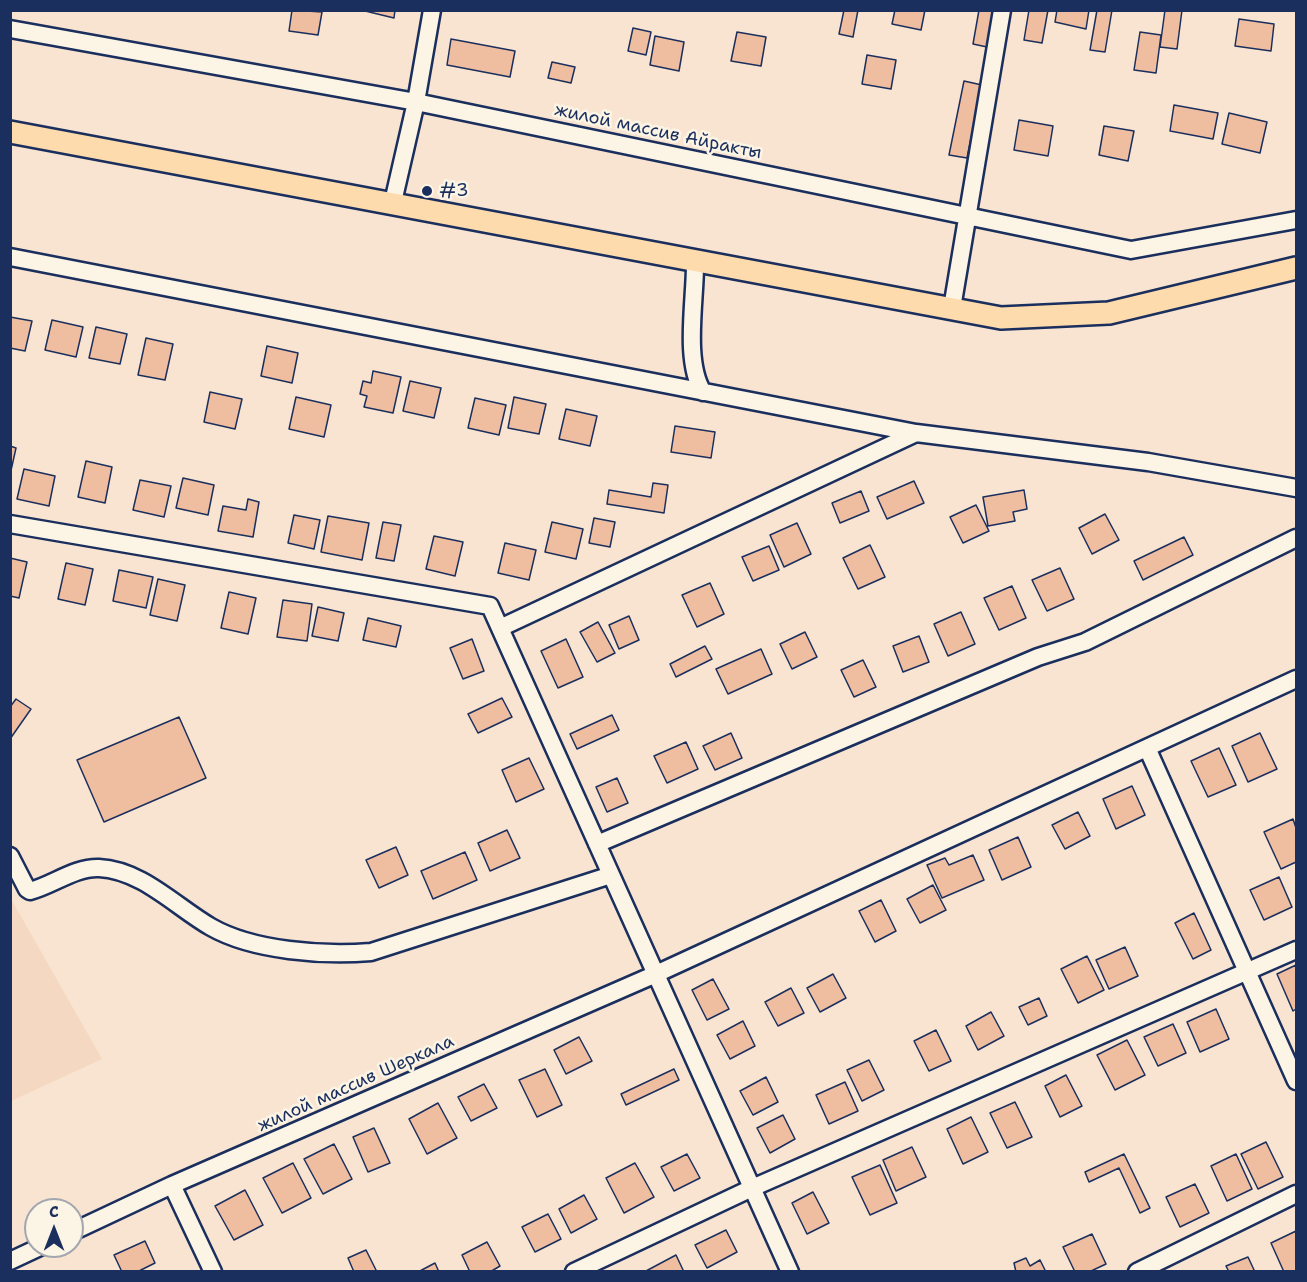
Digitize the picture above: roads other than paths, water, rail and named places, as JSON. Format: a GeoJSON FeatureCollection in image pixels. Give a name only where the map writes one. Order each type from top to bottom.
{"type":"FeatureCollection","features":[{"type":"Feature","properties":{"kind":"main road"},"geometry":{"type":"LineString","coordinates":[[10,132],[393,202],[1001,318],[1109,313],[1296,268]]}},
{"type":"Feature","properties":{"kind":"street"},"geometry":{"type":"LineString","coordinates":[[393,202],[416,102],[432,10]]}},
{"type":"Feature","properties":{"kind":"street"},"geometry":{"type":"LineString","coordinates":[[952,309],[1002,10]]}},
{"type":"Feature","properties":{"kind":"street","name":"жилой массив Айракты"},"geometry":{"type":"LineString","coordinates":[[10,29],[416,102],[1131,250],[1296,220]]}},
{"type":"Feature","properties":{"kind":"street"},"geometry":{"type":"LineString","coordinates":[[10,256],[916,433],[1148,462],[1296,488]]}},
{"type":"Feature","properties":{"kind":"street"},"geometry":{"type":"LineString","coordinates":[[696,260],[692,357],[696,381],[703,392]]}},
{"type":"Feature","properties":{"kind":"street"},"geometry":{"type":"LineString","coordinates":[[500,628],[916,433]]}},
{"type":"Feature","properties":{"kind":"street"},"geometry":{"type":"LineString","coordinates":[[10,524],[490,606],[790,1272]]}},
{"type":"Feature","properties":{"kind":"street"},"geometry":{"type":"LineString","coordinates":[[597,844],[1038,657],[1085,642],[1296,538]]}},
{"type":"Feature","properties":{"kind":"street","name":"жилой массив Шеркала"},"geometry":{"type":"LineString","coordinates":[[84,1226],[172,1185],[656,974],[1148,750],[1296,679]]}},
{"type":"Feature","properties":{"kind":"street"},"geometry":{"type":"LineString","coordinates":[[1148,750],[1250,972],[1296,1081]]}},
{"type":"Feature","properties":{"kind":"street"},"geometry":{"type":"LineString","coordinates":[[10,856],[30,891],[81,870],[99,868],[126,875],[152,887],[212,928],[252,943],[339,954],[371,952],[611,875]]}},
{"type":"Feature","properties":{"kind":"street"},"geometry":{"type":"LineString","coordinates":[[574,1272],[752,1188],[1296,950]]}},
{"type":"Feature","properties":{"kind":"street"},"geometry":{"type":"LineString","coordinates":[[172,1185],[213,1272]]}},
{"type":"Feature","properties":{"kind":"street"},"geometry":{"type":"LineString","coordinates":[[1137,1272],[1296,1194]]}},
{"type":"Feature","properties":{"kind":"street"},"geometry":{"type":"LineString","coordinates":[[10,1261],[24,1254]]}},
{"type":"Feature","properties":{"kind":"place","name":"#3"},"geometry":{"type":"Point","coordinates":[427,191]}}]}
